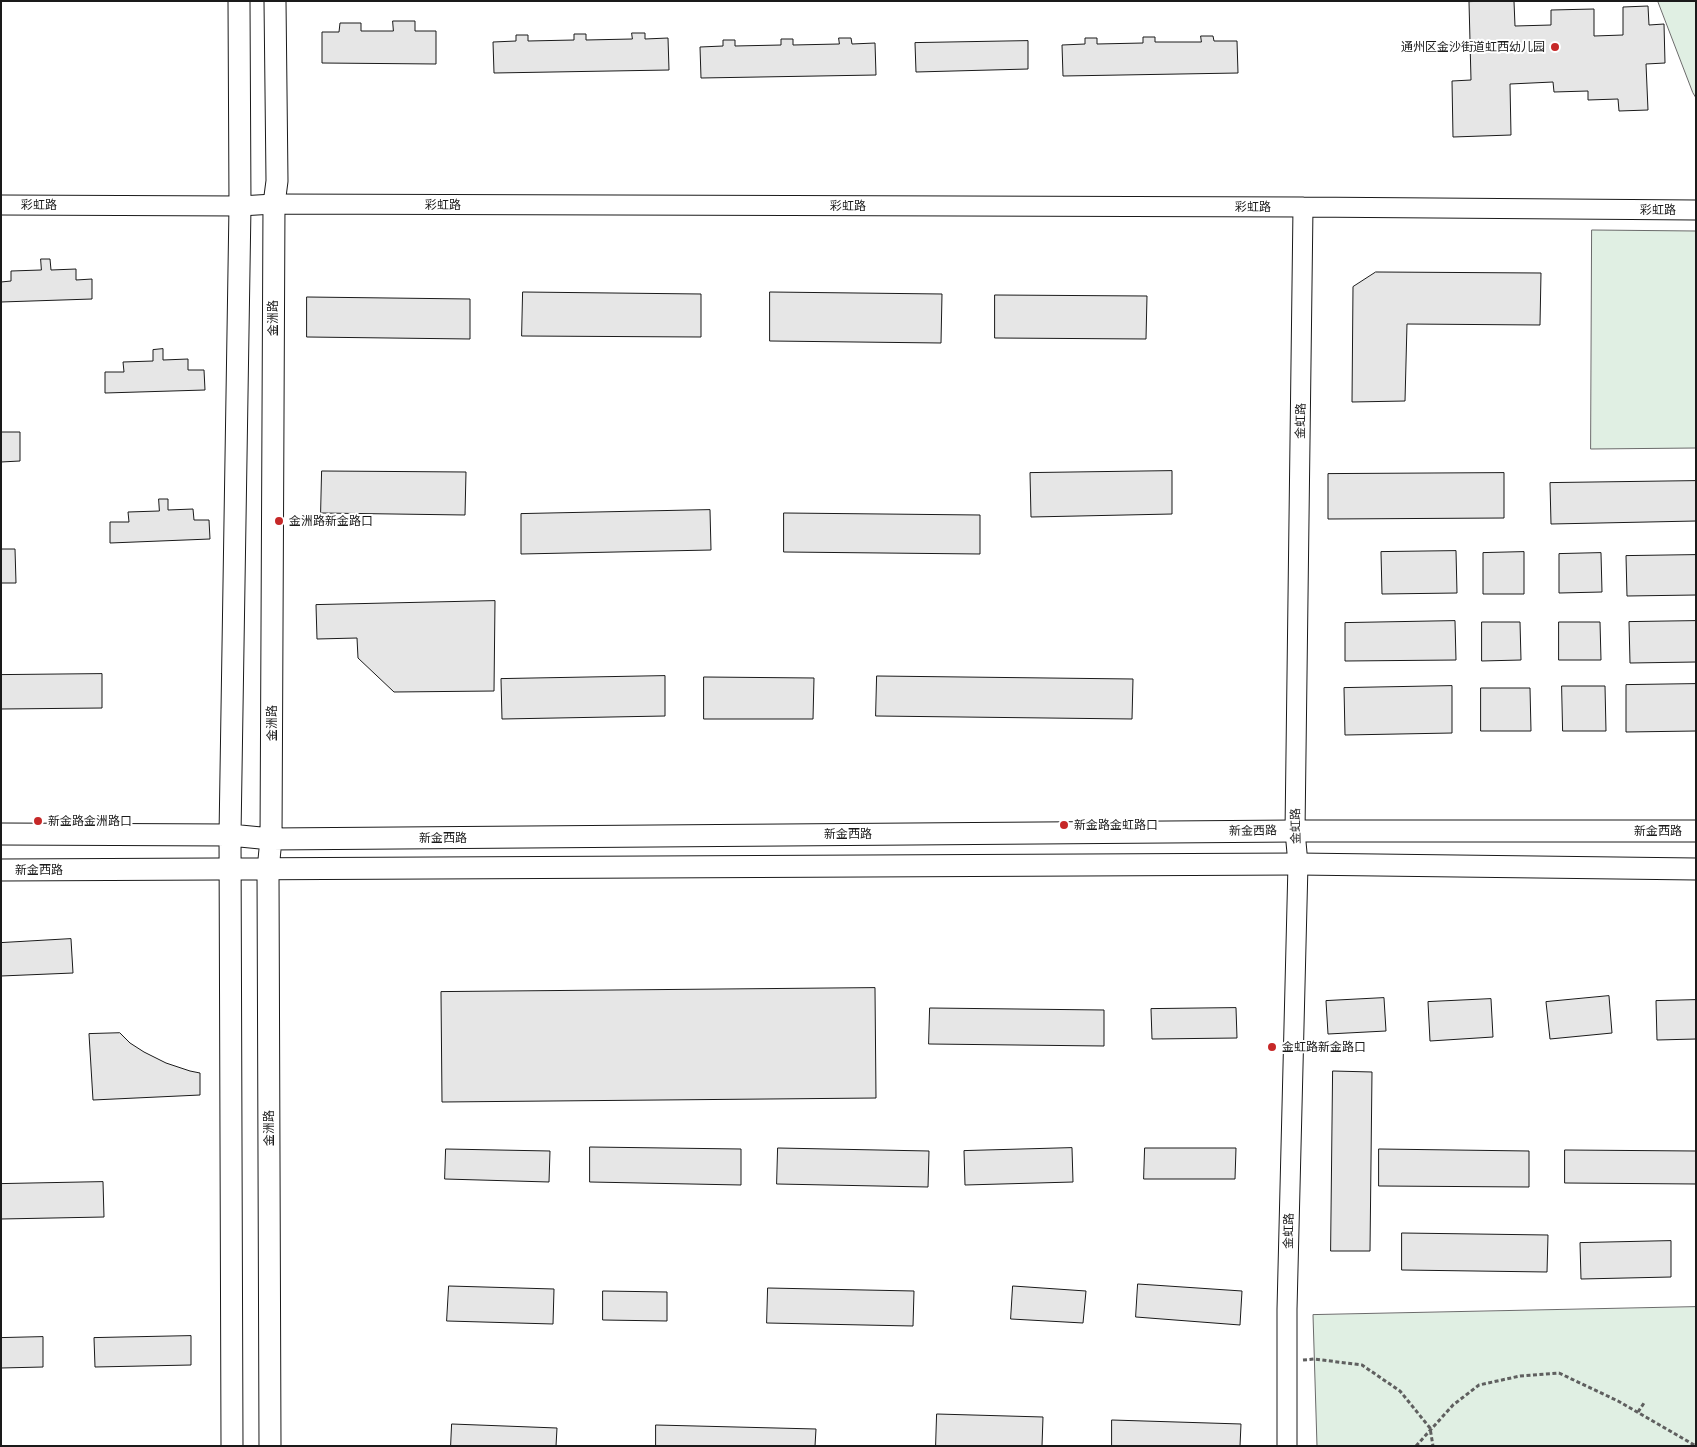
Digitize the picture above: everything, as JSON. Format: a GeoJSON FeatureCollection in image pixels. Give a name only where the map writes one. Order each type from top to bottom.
{"type":"FeatureCollection","features":[{"type":"Feature","properties":{"kind":"main road"},"geometry":{"type":"LineString","coordinates":[[232,1446],[230,835],[240,206],[238,1]]}},
{"type":"Feature","properties":{"kind":"main road","name":"金洲路"},"geometry":{"type":"LineString","coordinates":[[270,1446],[268,870],[272,839],[274,204],[277,181],[275,1]]}},
{"type":"Feature","properties":{"kind":"main road","name":"新金西路"},"geometry":{"type":"LineString","coordinates":[[1,834],[230,835],[272,839],[1295,830],[1696,831]]}},
{"type":"Feature","properties":{"kind":"main road","name":"新金西路"},"geometry":{"type":"LineString","coordinates":[[1,870],[1298,864],[1696,869]]}},
{"type":"Feature","properties":{"kind":"street","name":"彩虹路"},"geometry":{"type":"LineString","coordinates":[[1,205],[1304,207],[1696,210]]}},
{"type":"Feature","properties":{"kind":"street","name":"金虹路"},"geometry":{"type":"LineString","coordinates":[[1288,1446],[1287,1290],[1298,864],[1295,830],[1304,207]]}},
{"type":"Feature","properties":{"kind":"path"},"geometry":{"type":"LineString","coordinates":[[1287,1361],[1314,1359],[1362,1365],[1400,1391],[1430,1428],[1433,1446]]}},
{"type":"Feature","properties":{"kind":"path"},"geometry":{"type":"LineString","coordinates":[[1416,1446],[1430,1428],[1453,1405],[1479,1385],[1520,1376],[1559,1373],[1638,1412],[1696,1446]]}},
{"type":"Feature","properties":{"kind":"path"},"geometry":{"type":"LineString","coordinates":[[1638,1412],[1644,1403]]}},
{"type":"Feature","properties":{"kind":"green space"},"geometry":{"type":"Polygon","coordinates":[[[1658,1],[1696,1],[1696,98],[1693,93],[1658,1]]]}},
{"type":"Feature","properties":{"kind":"green space"},"geometry":{"type":"Polygon","coordinates":[[[1592,230],[1696,231],[1696,448],[1591,449],[1592,230]]]}},
{"type":"Feature","properties":{"kind":"green space"},"geometry":{"type":"Polygon","coordinates":[[[1696,1307],[1696,1446],[1317,1446],[1313,1315],[1696,1307]]]}},
{"type":"Feature","properties":{"kind":"building"},"geometry":{"type":"Polygon","coordinates":[[[1514,1],[1515,26],[1551,25],[1551,10],[1594,9],[1594,36],[1623,35],[1623,7],[1648,6],[1649,25],[1664,24],[1665,63],[1646,64],[1648,110],[1619,111],[1618,99],[1588,100],[1588,91],[1554,92],[1553,82],[1510,84],[1511,135],[1453,137],[1452,81],[1471,80],[1469,2],[1514,1]]]}},
{"type":"Feature","properties":{"kind":"building"},"geometry":{"type":"Polygon","coordinates":[[[393,21],[415,21],[415,31],[436,31],[436,64],[322,63],[322,32],[339,32],[340,23],[361,23],[361,31],[393,31],[393,21]]]}},
{"type":"Feature","properties":{"kind":"building"},"geometry":{"type":"Polygon","coordinates":[[[632,33],[645,33],[645,39],[668,38],[669,70],[494,73],[493,42],[516,41],[516,35],[528,35],[528,41],[574,40],[574,34],[586,34],[586,40],[632,39],[632,33]]]}},
{"type":"Feature","properties":{"kind":"building"},"geometry":{"type":"Polygon","coordinates":[[[1201,36],[1213,36],[1214,41],[1237,41],[1238,73],[1063,76],[1062,45],[1085,44],[1085,38],[1097,38],[1097,44],[1143,43],[1143,37],[1155,37],[1155,42],[1201,42],[1201,36]]]}},
{"type":"Feature","properties":{"kind":"building"},"geometry":{"type":"Polygon","coordinates":[[[839,38],[851,38],[852,44],[875,43],[876,75],[701,78],[700,47],[723,46],[723,40],[735,40],[735,46],[781,45],[781,39],[793,39],[793,45],[839,44],[839,38]]]}},
{"type":"Feature","properties":{"kind":"building"},"geometry":{"type":"Polygon","coordinates":[[[1028,41],[1028,69],[916,72],[915,43],[1028,41]]]}},
{"type":"Feature","properties":{"kind":"building"},"geometry":{"type":"Polygon","coordinates":[[[41,259],[50,259],[51,270],[76,269],[76,280],[92,279],[92,299],[1,302],[1,282],[11,281],[11,271],[41,270],[41,259]]]}},
{"type":"Feature","properties":{"kind":"building"},"geometry":{"type":"Polygon","coordinates":[[[1376,272],[1541,273],[1540,325],[1407,324],[1405,401],[1352,402],[1353,287],[1376,272]]]}},
{"type":"Feature","properties":{"kind":"building"},"geometry":{"type":"Polygon","coordinates":[[[523,292],[701,294],[701,337],[522,336],[523,292]]]}},
{"type":"Feature","properties":{"kind":"building"},"geometry":{"type":"Polygon","coordinates":[[[770,292],[942,294],[941,343],[770,341],[770,292]]]}},
{"type":"Feature","properties":{"kind":"building"},"geometry":{"type":"Polygon","coordinates":[[[995,295],[1147,296],[1146,339],[995,338],[995,295]]]}},
{"type":"Feature","properties":{"kind":"building"},"geometry":{"type":"Polygon","coordinates":[[[307,297],[470,299],[470,339],[307,337],[307,297]]]}},
{"type":"Feature","properties":{"kind":"building"},"geometry":{"type":"Polygon","coordinates":[[[163,349],[163,360],[188,359],[188,370],[204,370],[205,390],[105,393],[105,372],[124,372],[123,362],[153,361],[153,350],[163,349]]]}},
{"type":"Feature","properties":{"kind":"building"},"geometry":{"type":"Polygon","coordinates":[[[1,432],[20,432],[20,461],[1,462],[1,432]]]}},
{"type":"Feature","properties":{"kind":"building"},"geometry":{"type":"Polygon","coordinates":[[[322,471],[466,472],[465,515],[321,513],[322,471]]]}},
{"type":"Feature","properties":{"kind":"building"},"geometry":{"type":"Polygon","coordinates":[[[1172,471],[1172,514],[1031,517],[1030,473],[1172,471]]]}},
{"type":"Feature","properties":{"kind":"building"},"geometry":{"type":"Polygon","coordinates":[[[1504,473],[1504,518],[1328,519],[1328,474],[1504,473]]]}},
{"type":"Feature","properties":{"kind":"building"},"geometry":{"type":"Polygon","coordinates":[[[1696,481],[1696,521],[1551,524],[1550,483],[1696,481]]]}},
{"type":"Feature","properties":{"kind":"building"},"geometry":{"type":"Polygon","coordinates":[[[159,499],[168,499],[168,510],[193,509],[194,520],[209,520],[210,539],[110,543],[110,522],[129,522],[128,512],[159,511],[159,499]]]}},
{"type":"Feature","properties":{"kind":"building"},"geometry":{"type":"Polygon","coordinates":[[[710,510],[711,550],[521,554],[521,514],[710,510]]]}},
{"type":"Feature","properties":{"kind":"building"},"geometry":{"type":"Polygon","coordinates":[[[784,513],[980,515],[980,554],[784,552],[784,513]]]}},
{"type":"Feature","properties":{"kind":"building"},"geometry":{"type":"Polygon","coordinates":[[[1,549],[15,549],[16,583],[1,583],[1,549]]]}},
{"type":"Feature","properties":{"kind":"building"},"geometry":{"type":"Polygon","coordinates":[[[1456,551],[1457,593],[1382,594],[1381,552],[1456,551]]]}},
{"type":"Feature","properties":{"kind":"building"},"geometry":{"type":"Polygon","coordinates":[[[1524,552],[1524,594],[1483,594],[1483,553],[1524,552]]]}},
{"type":"Feature","properties":{"kind":"building"},"geometry":{"type":"Polygon","coordinates":[[[1601,553],[1602,592],[1559,593],[1559,554],[1601,553]]]}},
{"type":"Feature","properties":{"kind":"building"},"geometry":{"type":"Polygon","coordinates":[[[1696,555],[1696,595],[1627,596],[1626,556],[1696,555]]]}},
{"type":"Feature","properties":{"kind":"building"},"geometry":{"type":"Polygon","coordinates":[[[495,601],[494,691],[394,692],[358,658],[357,638],[317,639],[316,605],[495,601]]]}},
{"type":"Feature","properties":{"kind":"building"},"geometry":{"type":"Polygon","coordinates":[[[1455,621],[1456,660],[1345,661],[1345,623],[1455,621]]]}},
{"type":"Feature","properties":{"kind":"building"},"geometry":{"type":"Polygon","coordinates":[[[1696,621],[1696,662],[1630,663],[1629,622],[1696,621]]]}},
{"type":"Feature","properties":{"kind":"building"},"geometry":{"type":"Polygon","coordinates":[[[1482,622],[1520,622],[1521,660],[1482,661],[1482,622]]]}},
{"type":"Feature","properties":{"kind":"building"},"geometry":{"type":"Polygon","coordinates":[[[1559,622],[1600,622],[1601,660],[1559,660],[1559,622]]]}},
{"type":"Feature","properties":{"kind":"building"},"geometry":{"type":"Polygon","coordinates":[[[102,674],[102,708],[1,709],[1,675],[102,674]]]}},
{"type":"Feature","properties":{"kind":"building"},"geometry":{"type":"Polygon","coordinates":[[[665,676],[665,716],[502,719],[501,679],[665,676]]]}},
{"type":"Feature","properties":{"kind":"building"},"geometry":{"type":"Polygon","coordinates":[[[877,676],[1133,679],[1132,719],[876,716],[877,676]]]}},
{"type":"Feature","properties":{"kind":"building"},"geometry":{"type":"Polygon","coordinates":[[[704,677],[814,678],[813,719],[704,719],[704,677]]]}},
{"type":"Feature","properties":{"kind":"building"},"geometry":{"type":"Polygon","coordinates":[[[1696,684],[1696,731],[1626,732],[1626,685],[1696,684]]]}},
{"type":"Feature","properties":{"kind":"building"},"geometry":{"type":"Polygon","coordinates":[[[1452,686],[1452,733],[1345,735],[1344,688],[1452,686]]]}},
{"type":"Feature","properties":{"kind":"building"},"geometry":{"type":"Polygon","coordinates":[[[1562,686],[1605,686],[1606,731],[1563,731],[1562,686]]]}},
{"type":"Feature","properties":{"kind":"building"},"geometry":{"type":"Polygon","coordinates":[[[1481,688],[1530,688],[1531,731],[1481,731],[1481,688]]]}},
{"type":"Feature","properties":{"kind":"building"},"geometry":{"type":"Polygon","coordinates":[[[71,939],[73,973],[1,976],[1,943],[71,939]]]}},
{"type":"Feature","properties":{"kind":"building"},"geometry":{"type":"Polygon","coordinates":[[[875,988],[876,1098],[442,1102],[441,992],[875,988]]]}},
{"type":"Feature","properties":{"kind":"building"},"geometry":{"type":"Polygon","coordinates":[[[1609,996],[1612,1033],[1550,1039],[1546,1002],[1609,996]]]}},
{"type":"Feature","properties":{"kind":"building"},"geometry":{"type":"Polygon","coordinates":[[[1384,998],[1386,1031],[1328,1034],[1326,1001],[1384,998]]]}},
{"type":"Feature","properties":{"kind":"building"},"geometry":{"type":"Polygon","coordinates":[[[1491,999],[1493,1037],[1430,1041],[1428,1002],[1491,999]]]}},
{"type":"Feature","properties":{"kind":"building"},"geometry":{"type":"Polygon","coordinates":[[[1696,1000],[1696,1039],[1657,1040],[1656,1001],[1696,1000]]]}},
{"type":"Feature","properties":{"kind":"building"},"geometry":{"type":"Polygon","coordinates":[[[930,1008],[1104,1010],[1104,1046],[929,1044],[930,1008]]]}},
{"type":"Feature","properties":{"kind":"building"},"geometry":{"type":"Polygon","coordinates":[[[1236,1008],[1237,1038],[1152,1039],[1151,1009],[1236,1008]]]}},
{"type":"Feature","properties":{"kind":"building"},"geometry":{"type":"Polygon","coordinates":[[[120,1033],[130,1043],[166,1063],[200,1073],[200,1095],[93,1100],[89,1034],[120,1033]]]}},
{"type":"Feature","properties":{"kind":"building"},"geometry":{"type":"Polygon","coordinates":[[[1333,1071],[1372,1072],[1370,1251],[1331,1251],[1333,1071]]]}},
{"type":"Feature","properties":{"kind":"building"},"geometry":{"type":"Polygon","coordinates":[[[590,1147],[741,1149],[741,1185],[590,1182],[590,1147]]]}},
{"type":"Feature","properties":{"kind":"building"},"geometry":{"type":"Polygon","coordinates":[[[778,1148],[929,1151],[928,1187],[777,1184],[778,1148]]]}},
{"type":"Feature","properties":{"kind":"building"},"geometry":{"type":"Polygon","coordinates":[[[1072,1148],[1073,1182],[965,1185],[964,1151],[1072,1148]]]}},
{"type":"Feature","properties":{"kind":"building"},"geometry":{"type":"Polygon","coordinates":[[[1145,1148],[1236,1148],[1235,1179],[1144,1179],[1145,1148]]]}},
{"type":"Feature","properties":{"kind":"building"},"geometry":{"type":"Polygon","coordinates":[[[446,1149],[550,1151],[549,1182],[445,1179],[446,1149]]]}},
{"type":"Feature","properties":{"kind":"building"},"geometry":{"type":"Polygon","coordinates":[[[1379,1149],[1529,1151],[1529,1187],[1379,1186],[1379,1149]]]}},
{"type":"Feature","properties":{"kind":"building"},"geometry":{"type":"Polygon","coordinates":[[[1565,1150],[1696,1151],[1696,1184],[1565,1183],[1565,1150]]]}},
{"type":"Feature","properties":{"kind":"building"},"geometry":{"type":"Polygon","coordinates":[[[103,1182],[104,1217],[1,1219],[1,1184],[103,1182]]]}},
{"type":"Feature","properties":{"kind":"building"},"geometry":{"type":"Polygon","coordinates":[[[1402,1233],[1548,1235],[1547,1272],[1402,1270],[1402,1233]]]}},
{"type":"Feature","properties":{"kind":"building"},"geometry":{"type":"Polygon","coordinates":[[[1671,1241],[1671,1277],[1581,1279],[1580,1243],[1671,1241]]]}},
{"type":"Feature","properties":{"kind":"building"},"geometry":{"type":"Polygon","coordinates":[[[1138,1284],[1242,1291],[1240,1325],[1136,1317],[1138,1284]]]}},
{"type":"Feature","properties":{"kind":"building"},"geometry":{"type":"Polygon","coordinates":[[[449,1286],[554,1289],[553,1324],[447,1321],[449,1286]]]}},
{"type":"Feature","properties":{"kind":"building"},"geometry":{"type":"Polygon","coordinates":[[[1013,1286],[1086,1291],[1083,1323],[1011,1319],[1013,1286]]]}},
{"type":"Feature","properties":{"kind":"building"},"geometry":{"type":"Polygon","coordinates":[[[768,1288],[914,1291],[913,1326],[767,1323],[768,1288]]]}},
{"type":"Feature","properties":{"kind":"building"},"geometry":{"type":"Polygon","coordinates":[[[603,1291],[667,1292],[667,1321],[603,1320],[603,1291]]]}},
{"type":"Feature","properties":{"kind":"building"},"geometry":{"type":"Polygon","coordinates":[[[191,1336],[191,1365],[95,1367],[94,1338],[191,1336]]]}},
{"type":"Feature","properties":{"kind":"building"},"geometry":{"type":"Polygon","coordinates":[[[43,1337],[43,1367],[1,1368],[1,1338],[43,1337]]]}},
{"type":"Feature","properties":{"kind":"building"},"geometry":{"type":"Polygon","coordinates":[[[937,1414],[1043,1417],[1042,1446],[936,1446],[937,1414]]]}},
{"type":"Feature","properties":{"kind":"building"},"geometry":{"type":"Polygon","coordinates":[[[1112,1420],[1241,1424],[1240,1446],[1112,1446],[1112,1420]]]}},
{"type":"Feature","properties":{"kind":"building"},"geometry":{"type":"Polygon","coordinates":[[[452,1424],[557,1428],[556,1446],[451,1446],[452,1424]]]}},
{"type":"Feature","properties":{"kind":"building"},"geometry":{"type":"Polygon","coordinates":[[[656,1425],[816,1429],[815,1446],[656,1446],[656,1425]]]}},
{"type":"Feature","properties":{"kind":"place","name":"通州区金沙街道虹西幼儿园"},"geometry":{"type":"Point","coordinates":[1555,47]}},
{"type":"Feature","properties":{"kind":"place","name":"金洲路新金路口"},"geometry":{"type":"Point","coordinates":[279,521]}},
{"type":"Feature","properties":{"kind":"place","name":"新金路金洲路口"},"geometry":{"type":"Point","coordinates":[38,821]}},
{"type":"Feature","properties":{"kind":"place","name":"新金路金虹路口"},"geometry":{"type":"Point","coordinates":[1064,825]}},
{"type":"Feature","properties":{"kind":"place","name":"金虹路新金路口"},"geometry":{"type":"Point","coordinates":[1272,1047]}}]}
